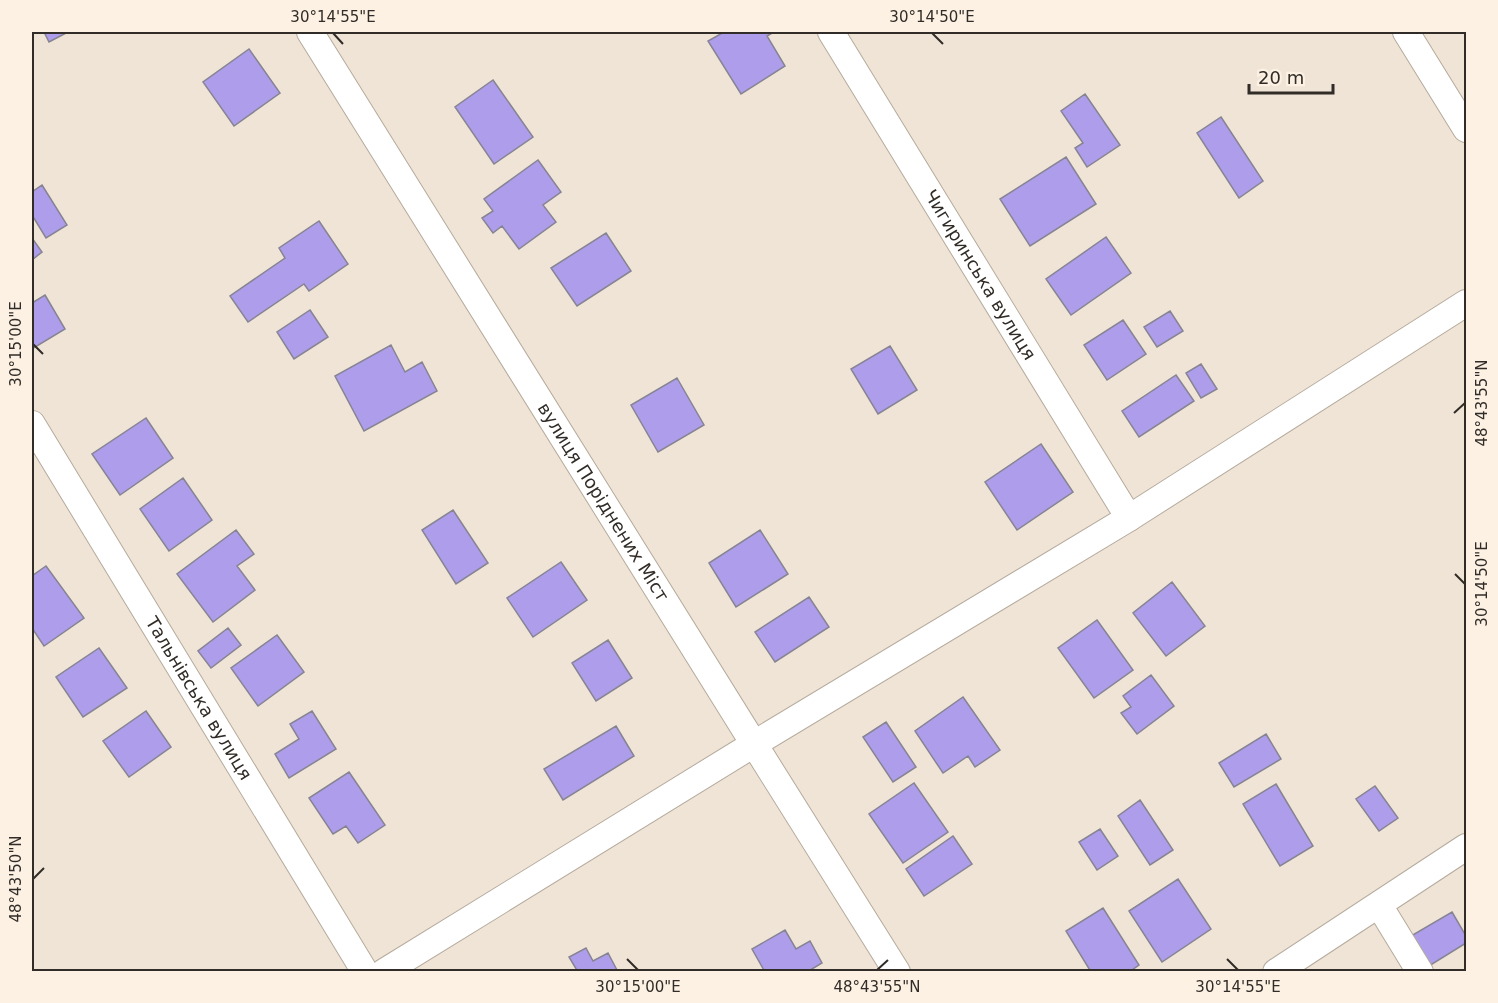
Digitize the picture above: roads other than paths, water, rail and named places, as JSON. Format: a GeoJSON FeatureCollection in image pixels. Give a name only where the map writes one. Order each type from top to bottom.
{"type":"FeatureCollection","features":[{"type":"Feature","properties":{"kind":"street","name":"вулиця Поріднених Міст"},"geometry":{"type":"LineString","coordinates":[[310,32],[897,972]]}},
{"type":"Feature","properties":{"kind":"street","name":"Чигиринська вулиця"},"geometry":{"type":"LineString","coordinates":[[831,32],[1129,518]]}},
{"type":"Feature","properties":{"kind":"street"},"geometry":{"type":"LineString","coordinates":[[1406,32],[1467,129]]}},
{"type":"Feature","properties":{"kind":"street"},"geometry":{"type":"LineString","coordinates":[[384,972],[754,744],[1129,518],[1467,303]]}},
{"type":"Feature","properties":{"kind":"street","name":"Тальнівська вулиця"},"geometry":{"type":"LineString","coordinates":[[32,424],[365,972]]}},
{"type":"Feature","properties":{"kind":"street"},"geometry":{"type":"LineString","coordinates":[[1276,972],[1467,848]]}},
{"type":"Feature","properties":{"kind":"street"},"geometry":{"type":"LineString","coordinates":[[1378,905],[1420,972]]}}]}
